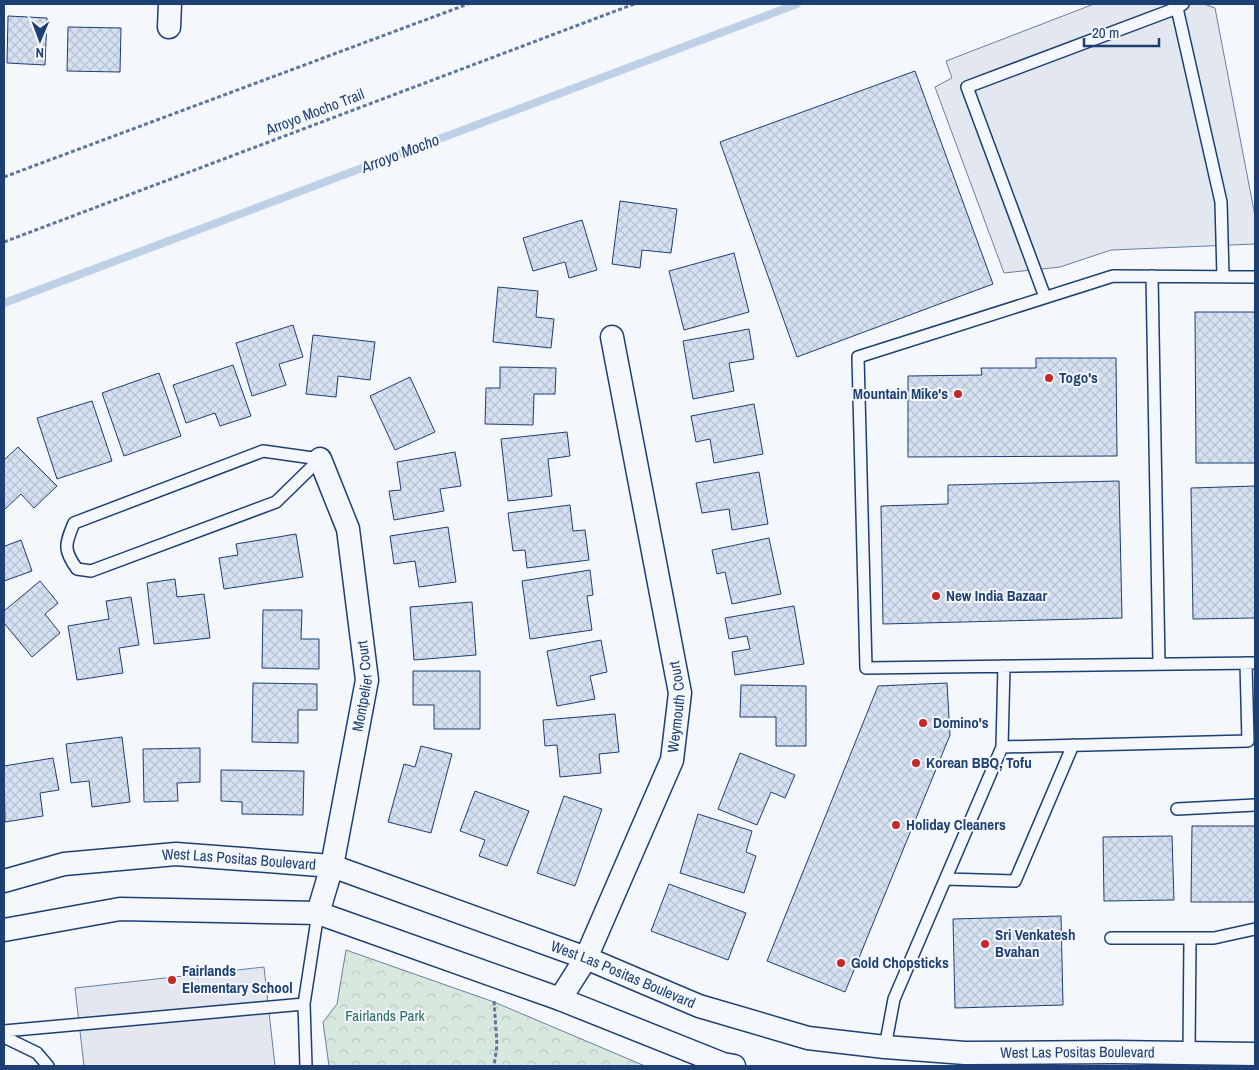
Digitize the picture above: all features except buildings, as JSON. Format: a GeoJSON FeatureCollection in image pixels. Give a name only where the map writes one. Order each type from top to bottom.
{"type":"FeatureCollection","features":[{"type":"Feature","properties":{"kind":"street"},"geometry":{"type":"LineString","coordinates":[[169,27],[170,4]]}},
{"type":"Feature","properties":{"kind":"street","name":"Weymouth Court"},"geometry":{"type":"LineString","coordinates":[[560,998],[586,958],[672,760],[680,692],[612,337]]}},
{"type":"Feature","properties":{"kind":"street","name":"Montpelier Court"},"geometry":{"type":"LineString","coordinates":[[318,912],[332,866],[367,680],[348,529],[320,460]]}},
{"type":"Feature","properties":{"kind":"street","name":"West Las Positas Boulevard"},"geometry":{"type":"LineString","coordinates":[[4,881],[64,864],[176,854],[332,866],[586,958],[699,1006],[887,1060],[965,1053],[1255,1054]]}},
{"type":"Feature","properties":{"kind":"street"},"geometry":{"type":"LineString","coordinates":[[4,930],[120,909],[318,912],[560,998],[727,1065]]}},
{"type":"Feature","properties":{"kind":"lane"},"geometry":{"type":"LineString","coordinates":[[1045,297],[967,87],[1180,6],[1221,202],[1223,276]]}},
{"type":"Feature","properties":{"kind":"lane"},"geometry":{"type":"LineString","coordinates":[[1002,747],[1248,741],[1251,663],[866,668],[858,357],[1114,276],[1255,277]]}},
{"type":"Feature","properties":{"kind":"lane"},"geometry":{"type":"LineString","coordinates":[[1152,276],[1159,664]]}},
{"type":"Feature","properties":{"kind":"lane"},"geometry":{"type":"LineString","coordinates":[[263,451],[320,460],[276,502],[91,571],[77,569],[69,558],[66,540],[74,523],[263,451]]}},
{"type":"Feature","properties":{"kind":"lane"},"geometry":{"type":"LineString","coordinates":[[887,1060],[894,999],[1002,747],[1004,666]]}},
{"type":"Feature","properties":{"kind":"lane"},"geometry":{"type":"LineString","coordinates":[[946,879],[1015,881],[1073,745]]}},
{"type":"Feature","properties":{"kind":"lane"},"geometry":{"type":"LineString","coordinates":[[1177,809],[1255,805]]}},
{"type":"Feature","properties":{"kind":"lane"},"geometry":{"type":"LineString","coordinates":[[306,1066],[304,1004],[318,912]]}},
{"type":"Feature","properties":{"kind":"lane"},"geometry":{"type":"LineString","coordinates":[[1112,938],[1214,938],[1255,929]]}},
{"type":"Feature","properties":{"kind":"lane"},"geometry":{"type":"LineString","coordinates":[[1189,1053],[1190,938]]}},
{"type":"Feature","properties":{"kind":"lane"},"geometry":{"type":"LineString","coordinates":[[4,1031],[304,1004]]}},
{"type":"Feature","properties":{"kind":"lane"},"geometry":{"type":"LineString","coordinates":[[4,1037],[37,1053],[48,1066]]}},
{"type":"Feature","properties":{"kind":"path"},"geometry":{"type":"LineString","coordinates":[[4,177],[468,4]]}},
{"type":"Feature","properties":{"kind":"path","name":"Arroyo Mocho Trail"},"geometry":{"type":"LineString","coordinates":[[4,242],[634,4]]}},
{"type":"Feature","properties":{"kind":"path"},"geometry":{"type":"LineString","coordinates":[[493,975],[497,1045],[494,1066]]}},
{"type":"Feature","properties":{"kind":"green space","name":"Fairlands Park"},"geometry":{"type":"Polygon","coordinates":[[[346,950],[494,1002],[645,1066],[329,1066],[323,1022],[337,1004],[346,950]]]}},
{"type":"Feature","properties":{"kind":"shaded area"},"geometry":{"type":"Polygon","coordinates":[[[1094,4],[1204,4],[1215,8],[1255,216],[1255,244],[1111,250],[1060,267],[1004,273],[935,87],[952,78],[946,61],[1094,4]]]}},
{"type":"Feature","properties":{"kind":"shaded area"},"geometry":{"type":"Polygon","coordinates":[[[264,967],[275,1066],[84,1066],[75,988],[264,967]]]}},
{"type":"Feature","properties":{"kind":"waterway","name":"Arroyo Mocho"},"geometry":{"type":"LineString","coordinates":[[4,303],[797,4]]}},
{"type":"Feature","properties":{"kind":"place","name":"Togo's"},"geometry":{"type":"Point","coordinates":[1049,378]}},
{"type":"Feature","properties":{"kind":"place","name":"Mountain Mike's"},"geometry":{"type":"Point","coordinates":[958,394]}},
{"type":"Feature","properties":{"kind":"place","name":"New India Bazaar"},"geometry":{"type":"Point","coordinates":[936,596]}},
{"type":"Feature","properties":{"kind":"place","name":"Domino's"},"geometry":{"type":"Point","coordinates":[923,723]}},
{"type":"Feature","properties":{"kind":"place","name":"Korean BBQ, Tofu"},"geometry":{"type":"Point","coordinates":[916,763]}},
{"type":"Feature","properties":{"kind":"place","name":"Holiday Cleaners"},"geometry":{"type":"Point","coordinates":[896,825]}},
{"type":"Feature","properties":{"kind":"place","name":"Sri Venkatesh Bvahan"},"geometry":{"type":"Point","coordinates":[985,944]}},
{"type":"Feature","properties":{"kind":"place","name":"Gold Chopsticks"},"geometry":{"type":"Point","coordinates":[841,963]}},
{"type":"Feature","properties":{"kind":"place","name":"Fairlands Elementary School"},"geometry":{"type":"Point","coordinates":[172,980]}}]}
